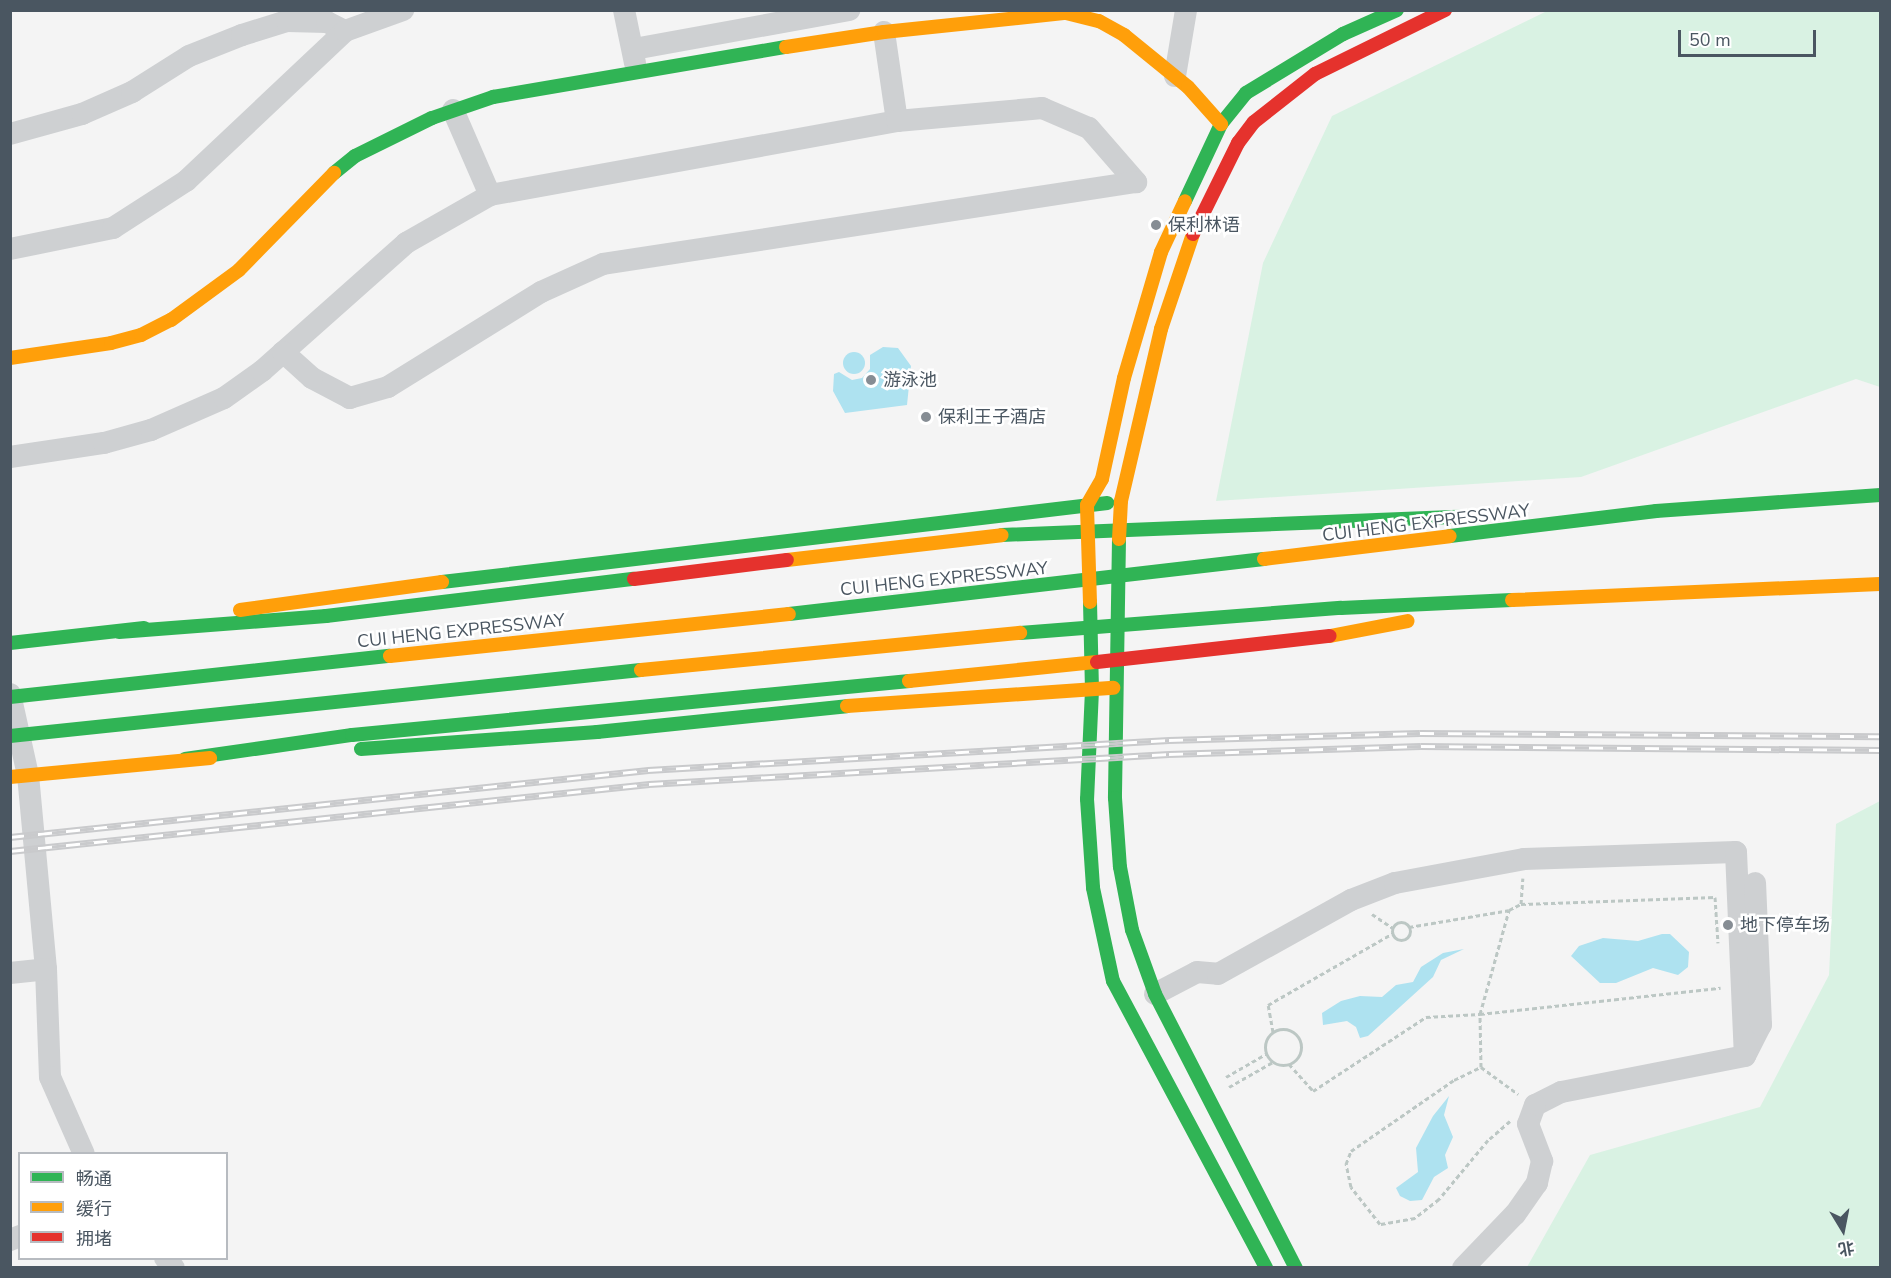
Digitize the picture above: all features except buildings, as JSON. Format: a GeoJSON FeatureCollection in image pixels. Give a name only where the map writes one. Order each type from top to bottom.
{"type":"FeatureCollection","features":[{"type":"Feature","properties":{"kind":"main road"},"geometry":{"type":"LineString","coordinates":[[1266,1268],[1113,981],[1093,888],[1087,799],[1092,690],[1087,505],[1102,479],[1124,378],[1161,252],[1221,124],[1246,93],[1343,34],[1396,10]]}},
{"type":"Feature","properties":{"kind":"main road"},"geometry":{"type":"LineString","coordinates":[[1296,1268],[1155,994],[1132,930],[1120,867],[1115,798],[1115,688],[1121,501],[1161,329],[1176,278],[1202,212],[1238,143],[1254,122],[1315,74],[1445,10]]}},
{"type":"Feature","properties":{"kind":"main road"},"geometry":{"type":"LineString","coordinates":[[10,358],[111,343],[141,335],[171,320],[238,270],[324,180],[355,156],[453,110],[635,60],[1066,14],[1099,21],[1124,35],[1175,75],[1221,124]]}},
{"type":"Feature","properties":{"kind":"main road","name":"CUI HENG EXPRESSWAY"},"geometry":{"type":"LineString","coordinates":[[10,695],[990,592],[1656,511],[1881,495]]}},
{"type":"Feature","properties":{"kind":"main road"},"geometry":{"type":"LineString","coordinates":[[1858,496],[1873,509]]}},
{"type":"Feature","properties":{"kind":"main road"},"geometry":{"type":"LineString","coordinates":[[119,632],[313,597],[1121,501]]}},
{"type":"Feature","properties":{"kind":"main road"},"geometry":{"type":"LineString","coordinates":[[10,643],[326,616],[997,535],[1176,525],[1656,511]]}},
{"type":"Feature","properties":{"kind":"main road"},"geometry":{"type":"LineString","coordinates":[[1859,585],[1881,576]]}},
{"type":"Feature","properties":{"kind":"main road"},"geometry":{"type":"LineString","coordinates":[[10,736],[894,643],[1341,608],[1523,598],[1736,592],[1881,584]]}},
{"type":"Feature","properties":{"kind":"main road"},"geometry":{"type":"LineString","coordinates":[[185,759],[352,735],[1223,650],[1335,635],[1523,598]]}},
{"type":"Feature","properties":{"kind":"main road"},"geometry":{"type":"LineString","coordinates":[[19,776],[185,759],[597,732],[774,711],[1115,688]]}},
{"type":"Feature","properties":{"kind":"street"},"geometry":{"type":"LineString","coordinates":[[10,249],[113,228],[186,181],[345,30],[403,10]]}},
{"type":"Feature","properties":{"kind":"street"},"geometry":{"type":"LineString","coordinates":[[624,10],[635,60],[849,10]]}},
{"type":"Feature","properties":{"kind":"street"},"geometry":{"type":"LineString","coordinates":[[1175,75],[1186,10]]}},
{"type":"Feature","properties":{"kind":"street"},"geometry":{"type":"LineString","coordinates":[[10,134],[82,114],[132,92],[189,56],[278,16],[327,22],[345,30]]}},
{"type":"Feature","properties":{"kind":"street"},"geometry":{"type":"LineString","coordinates":[[884,32],[897,121]]}},
{"type":"Feature","properties":{"kind":"street"},"geometry":{"type":"LineString","coordinates":[[10,457],[104,443],[150,430],[224,398],[284,352],[406,243],[490,195],[897,121],[1042,108],[1089,128],[1136,182],[603,264],[541,292],[388,387],[350,398],[312,378],[284,352]]}},
{"type":"Feature","properties":{"kind":"street"},"geometry":{"type":"LineString","coordinates":[[453,110],[490,195]]}},
{"type":"Feature","properties":{"kind":"street"},"geometry":{"type":"LineString","coordinates":[[1221,124],[1238,143]]}},
{"type":"Feature","properties":{"kind":"street"},"geometry":{"type":"LineString","coordinates":[[10,695],[46,969],[50,1077],[83,1152]]}},
{"type":"Feature","properties":{"kind":"street"},"geometry":{"type":"LineString","coordinates":[[1155,994],[1197,972],[1218,974],[1352,900],[1395,883],[1524,859],[1736,852],[1744,1056]]}},
{"type":"Feature","properties":{"kind":"street"},"geometry":{"type":"LineString","coordinates":[[1463,1268],[1515,1214],[1538,1183],[1542,1161],[1531,1115],[1561,1092],[1744,1056],[1761,1026],[1755,882]]}},
{"type":"Feature","properties":{"kind":"street"},"geometry":{"type":"LineString","coordinates":[[10,973],[46,969]]}},
{"type":"Feature","properties":{"kind":"path"},"geometry":{"type":"LineString","coordinates":[[1273,1032],[1268,1005],[1393,933],[1399,922],[1409,927],[1509,910],[1521,904],[1715,897],[1718,945]]}},
{"type":"Feature","properties":{"kind":"path"},"geometry":{"type":"LineString","coordinates":[[1509,910],[1480,1014],[1481,1067],[1531,1115]]}},
{"type":"Feature","properties":{"kind":"path"},"geometry":{"type":"LineString","coordinates":[[1393,933],[1404,939],[1409,927]]}},
{"type":"Feature","properties":{"kind":"path"},"geometry":{"type":"LineString","coordinates":[[1207,1094],[1273,1062],[1289,1064],[1313,1091],[1426,1017],[1480,1014],[1721,989],[1720,978]]}},
{"type":"Feature","properties":{"kind":"path"},"geometry":{"type":"LineString","coordinates":[[1273,1062],[1266,1054],[1266,1040],[1273,1032],[1285,1029],[1299,1039],[1298,1057],[1289,1064]]}},
{"type":"Feature","properties":{"kind":"path"},"geometry":{"type":"LineString","coordinates":[[1207,1094],[1266,1054]]}},
{"type":"Feature","properties":{"kind":"path"},"geometry":{"type":"LineString","coordinates":[[1481,1067],[1445,1086],[1351,1151],[1346,1164],[1351,1187],[1366,1212],[1380,1224],[1416,1218],[1439,1199],[1488,1140],[1510,1121],[1531,1115]]}},
{"type":"Feature","properties":{"kind":"green space"},"geometry":{"type":"Polygon","coordinates":[[[1547,11],[1880,11],[1880,387],[1856,379],[1581,477],[1216,501],[1263,263],[1332,116],[1547,11]]]}},
{"type":"Feature","properties":{"kind":"green space"},"geometry":{"type":"Polygon","coordinates":[[[1880,801],[1880,1267],[1527,1267],[1590,1155],[1760,1107],[1829,975],[1836,824],[1880,801]]]}},
{"type":"Feature","properties":{"kind":"water","name":"游泳池"},"geometry":{"type":"Polygon","coordinates":[[[883,347],[898,348],[911,366],[907,405],[845,413],[833,391],[834,374],[839,372],[852,380],[862,378],[870,369],[870,355],[883,347]]]}},
{"type":"Feature","properties":{"kind":"water"},"geometry":{"type":"Polygon","coordinates":[[[854,352],[862,355],[865,363],[862,371],[854,374],[846,371],[843,363],[846,355],[854,352]]]}},
{"type":"Feature","properties":{"kind":"water"},"geometry":{"type":"Polygon","coordinates":[[[1670,934],[1689,952],[1688,967],[1678,975],[1653,968],[1616,983],[1600,983],[1571,956],[1579,946],[1603,938],[1638,941],[1670,934]]]}},
{"type":"Feature","properties":{"kind":"water"},"geometry":{"type":"Polygon","coordinates":[[[1464,949],[1441,960],[1433,977],[1368,1036],[1360,1038],[1356,1027],[1347,1021],[1323,1025],[1322,1013],[1341,1001],[1360,996],[1382,997],[1396,985],[1413,982],[1421,967],[1443,953],[1464,949]]]}},
{"type":"Feature","properties":{"kind":"water"},"geometry":{"type":"Polygon","coordinates":[[[1449,1096],[1444,1115],[1453,1137],[1445,1155],[1448,1168],[1434,1177],[1422,1200],[1410,1201],[1400,1196],[1396,1188],[1418,1172],[1416,1148],[1433,1116],[1449,1096]]]}},
{"type":"Feature","properties":{"kind":"railway"},"geometry":{"type":"LineString","coordinates":[[10,837],[648,770],[1169,740],[1420,733],[1880,736]]}},
{"type":"Feature","properties":{"kind":"railway"},"geometry":{"type":"LineString","coordinates":[[10,851],[649,784],[1169,754],[1421,746],[1880,750]]}},
{"type":"Feature","properties":{"kind":"traffic: fast"},"geometry":{"type":"LineString","coordinates":[[1185,201],[1221,124],[1246,93],[1343,34],[1397,10]]}},
{"type":"Feature","properties":{"kind":"traffic: fast"},"geometry":{"type":"LineString","coordinates":[[334,173],[355,156],[432,118],[493,97],[786,47]]}},
{"type":"Feature","properties":{"kind":"traffic: fast"},"geometry":{"type":"LineString","coordinates":[[1450,536],[1656,511],[1880,495]]}},
{"type":"Feature","properties":{"kind":"traffic: fast"},"geometry":{"type":"LineString","coordinates":[[442,582],[1107,503]]}},
{"type":"Feature","properties":{"kind":"traffic: fast"},"geometry":{"type":"LineString","coordinates":[[1002,535],[1471,516]]}},
{"type":"Feature","properties":{"kind":"traffic: fast"},"geometry":{"type":"LineString","coordinates":[[1119,539],[1115,798],[1120,867],[1132,930],[1155,994],[1296,1268]]}},
{"type":"Feature","properties":{"kind":"traffic: fast"},"geometry":{"type":"LineString","coordinates":[[789,614],[1264,559]]}},
{"type":"Feature","properties":{"kind":"traffic: fast"},"geometry":{"type":"LineString","coordinates":[[119,632],[326,616],[634,579]]}},
{"type":"Feature","properties":{"kind":"traffic: fast"},"geometry":{"type":"LineString","coordinates":[[1020,633],[1341,608],[1512,600]]}},
{"type":"Feature","properties":{"kind":"traffic: fast"},"geometry":{"type":"LineString","coordinates":[[1090,602],[1092,690],[1087,799],[1093,888],[1113,981],[1266,1268]]}},
{"type":"Feature","properties":{"kind":"traffic: fast"},"geometry":{"type":"LineString","coordinates":[[10,643],[144,628]]}},
{"type":"Feature","properties":{"kind":"traffic: fast"},"geometry":{"type":"LineString","coordinates":[[10,697],[390,656]]}},
{"type":"Feature","properties":{"kind":"traffic: fast"},"geometry":{"type":"LineString","coordinates":[[10,736],[641,670]]}},
{"type":"Feature","properties":{"kind":"traffic: fast"},"geometry":{"type":"LineString","coordinates":[[185,759],[352,735],[909,681]]}},
{"type":"Feature","properties":{"kind":"traffic: fast"},"geometry":{"type":"LineString","coordinates":[[361,749],[597,732],[847,706]]}},
{"type":"Feature","properties":{"kind":"traffic: slow"},"geometry":{"type":"LineString","coordinates":[[786,47],[884,32],[1066,13],[1099,21],[1124,35],[1188,87],[1221,124]]}},
{"type":"Feature","properties":{"kind":"traffic: slow"},"geometry":{"type":"LineString","coordinates":[[10,358],[111,343],[141,335],[171,320],[239,270],[334,173]]}},
{"type":"Feature","properties":{"kind":"traffic: slow"},"geometry":{"type":"LineString","coordinates":[[1090,602],[1087,505],[1102,479],[1124,378],[1161,252],[1185,201]]}},
{"type":"Feature","properties":{"kind":"traffic: slow"},"geometry":{"type":"LineString","coordinates":[[1119,539],[1121,501],[1161,329],[1193,234]]}},
{"type":"Feature","properties":{"kind":"traffic: slow"},"geometry":{"type":"LineString","coordinates":[[787,560],[1002,535]]}},
{"type":"Feature","properties":{"kind":"traffic: slow"},"geometry":{"type":"LineString","coordinates":[[1264,559],[1450,536]]}},
{"type":"Feature","properties":{"kind":"traffic: slow"},"geometry":{"type":"LineString","coordinates":[[240,610],[442,582]]}},
{"type":"Feature","properties":{"kind":"traffic: slow"},"geometry":{"type":"LineString","coordinates":[[1512,600],[1880,584]]}},
{"type":"Feature","properties":{"kind":"traffic: slow"},"geometry":{"type":"LineString","coordinates":[[390,656],[789,614]]}},
{"type":"Feature","properties":{"kind":"traffic: slow"},"geometry":{"type":"LineString","coordinates":[[1330,636],[1408,621]]}},
{"type":"Feature","properties":{"kind":"traffic: slow"},"geometry":{"type":"LineString","coordinates":[[641,670],[1020,633]]}},
{"type":"Feature","properties":{"kind":"traffic: slow"},"geometry":{"type":"LineString","coordinates":[[909,681],[1097,662]]}},
{"type":"Feature","properties":{"kind":"traffic: slow"},"geometry":{"type":"LineString","coordinates":[[847,706],[1113,688]]}},
{"type":"Feature","properties":{"kind":"traffic: slow"},"geometry":{"type":"LineString","coordinates":[[10,777],[210,758]]}},
{"type":"Feature","properties":{"kind":"traffic: jam"},"geometry":{"type":"LineString","coordinates":[[1193,234],[1238,143],[1254,122],[1315,74],[1445,10]]}},
{"type":"Feature","properties":{"kind":"traffic: jam"},"geometry":{"type":"LineString","coordinates":[[634,579],[787,560]]}},
{"type":"Feature","properties":{"kind":"traffic: jam"},"geometry":{"type":"LineString","coordinates":[[1097,662],[1330,636]]}},
{"type":"Feature","properties":{"kind":"place","name":"保利林语"},"geometry":{"type":"Point","coordinates":[1156,225]}},
{"type":"Feature","properties":{"kind":"place","name":"游泳池"},"geometry":{"type":"Point","coordinates":[871,380]}},
{"type":"Feature","properties":{"kind":"place","name":"保利王子酒店"},"geometry":{"type":"Point","coordinates":[926,417]}},
{"type":"Feature","properties":{"kind":"place","name":"地下停车场"},"geometry":{"type":"Point","coordinates":[1728,925]}}]}
